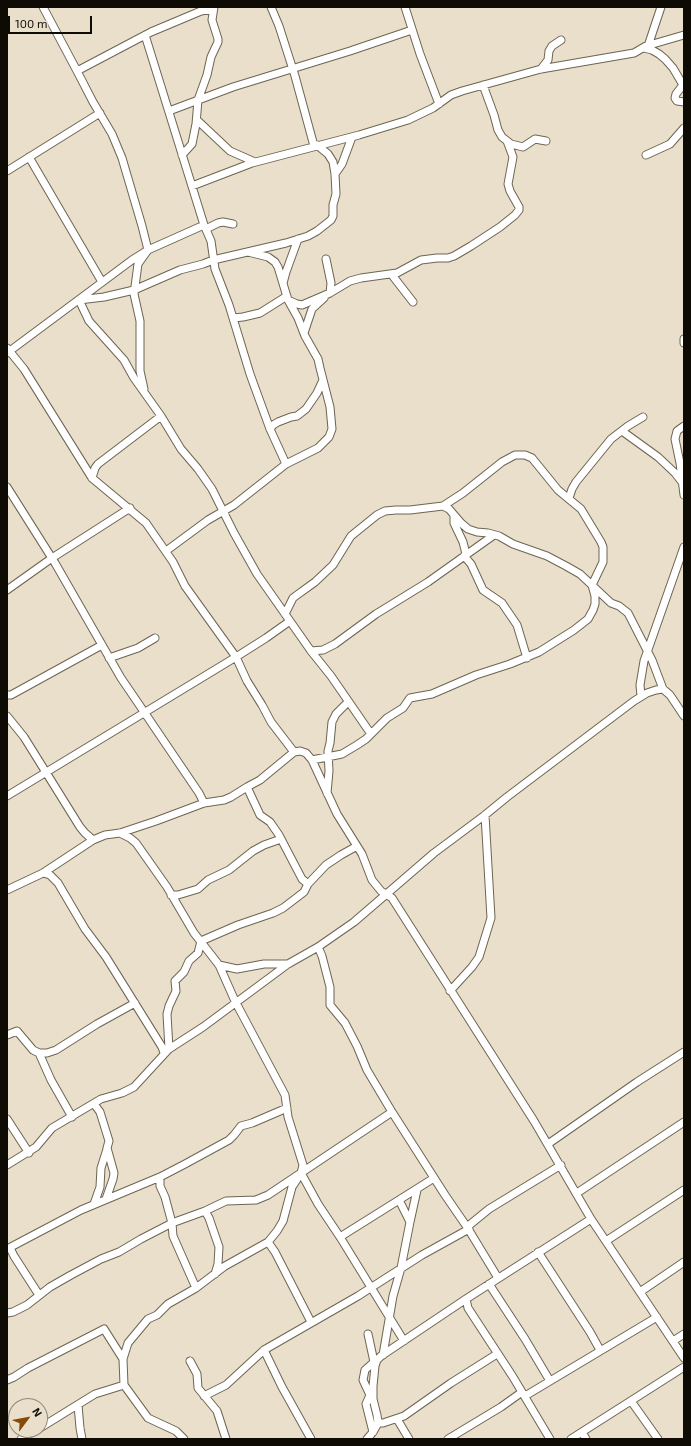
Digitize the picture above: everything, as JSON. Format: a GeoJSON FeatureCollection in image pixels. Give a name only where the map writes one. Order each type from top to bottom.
{"type":"FeatureCollection","features":[{"type":"Feature","properties":{"kind":"street"},"geometry":{"type":"LineString","coordinates":[[44,7],[93,102],[112,134],[122,158],[148,250]]}},
{"type":"Feature","properties":{"kind":"street"},"geometry":{"type":"LineString","coordinates":[[79,300],[104,297],[134,290],[180,270],[213,260],[298,240],[308,236],[325,225],[333,216],[336,194],[336,174],[331,159],[316,146],[279,26],[271,7]]}},
{"type":"Feature","properties":{"kind":"street"},"geometry":{"type":"LineString","coordinates":[[405,7],[439,104]]}},
{"type":"Feature","properties":{"kind":"street"},"geometry":{"type":"LineString","coordinates":[[646,47],[661,7]]}},
{"type":"Feature","properties":{"kind":"street"},"geometry":{"type":"LineString","coordinates":[[78,71],[160,27],[196,10],[215,8],[212,20],[218,42],[211,57],[198,100],[192,144],[182,155]]}},
{"type":"Feature","properties":{"kind":"street"},"geometry":{"type":"LineString","coordinates":[[169,111],[233,87],[412,30]]}},
{"type":"Feature","properties":{"kind":"street"},"geometry":{"type":"LineString","coordinates":[[145,35],[212,246],[215,269],[224,290],[250,374],[270,429],[286,464]]}},
{"type":"Feature","properties":{"kind":"street"},"geometry":{"type":"LineString","coordinates":[[192,186],[255,162],[352,137],[408,120],[433,108],[451,95],[483,85],[541,69],[634,53],[646,47],[684,35]]}},
{"type":"Feature","properties":{"kind":"street"},"geometry":{"type":"LineString","coordinates":[[541,69],[548,60],[549,51],[552,46],[561,40]]}},
{"type":"Feature","properties":{"kind":"street"},"geometry":{"type":"LineString","coordinates":[[646,47],[659,54],[673,68],[683,85],[676,94],[675,98],[677,101],[684,102]]}},
{"type":"Feature","properties":{"kind":"street"},"geometry":{"type":"LineString","coordinates":[[483,85],[498,130],[502,137],[511,144],[523,147],[535,139],[546,141]]}},
{"type":"Feature","properties":{"kind":"street"},"geometry":{"type":"LineString","coordinates":[[7,171],[100,113]]}},
{"type":"Feature","properties":{"kind":"street"},"geometry":{"type":"LineString","coordinates":[[196,120],[230,151],[255,162]]}},
{"type":"Feature","properties":{"kind":"street"},"geometry":{"type":"LineString","coordinates":[[646,155],[670,144],[684,128]]}},
{"type":"Feature","properties":{"kind":"street"},"geometry":{"type":"LineString","coordinates":[[336,174],[342,164],[352,137]]}},
{"type":"Feature","properties":{"kind":"street"},"geometry":{"type":"LineString","coordinates":[[287,298],[297,304],[302,305],[329,293],[350,281],[361,278],[392,275],[401,272],[421,260],[448,258],[471,246],[518,212],[519,207],[510,191],[508,184],[513,157],[507,141]]}},
{"type":"Feature","properties":{"kind":"street"},"geometry":{"type":"LineString","coordinates":[[29,157],[102,282]]}},
{"type":"Feature","properties":{"kind":"street"},"geometry":{"type":"LineString","coordinates":[[233,224],[224,222],[218,223],[148,250],[8,351],[24,369],[92,478],[130,508],[146,523],[166,551],[185,586],[236,657],[247,681],[259,699],[271,722],[294,752]]}},
{"type":"Feature","properties":{"kind":"street"},"geometry":{"type":"LineString","coordinates":[[283,284],[298,240]]}},
{"type":"Feature","properties":{"kind":"street"},"geometry":{"type":"LineString","coordinates":[[145,393],[140,372],[140,327],[134,290],[138,264],[148,250]]}},
{"type":"Feature","properties":{"kind":"street"},"geometry":{"type":"LineString","coordinates":[[166,551],[208,520],[234,505],[286,464],[318,448],[325,442],[332,429],[330,407],[318,359],[287,298],[281,275],[274,262],[268,257],[248,252]]}},
{"type":"Feature","properties":{"kind":"street"},"geometry":{"type":"LineString","coordinates":[[304,333],[312,309],[329,293],[332,283],[326,259]]}},
{"type":"Feature","properties":{"kind":"street"},"geometry":{"type":"LineString","coordinates":[[392,275],[413,302]]}},
{"type":"Feature","properties":{"kind":"street"},"geometry":{"type":"LineString","coordinates":[[233,318],[260,313],[287,298]]}},
{"type":"Feature","properties":{"kind":"street"},"geometry":{"type":"LineString","coordinates":[[79,300],[90,321],[124,360],[181,449],[212,489],[257,574],[371,734]]}},
{"type":"Feature","properties":{"kind":"street"},"geometry":{"type":"LineString","coordinates":[[270,429],[278,422],[298,416],[306,409],[318,393],[323,380]]}},
{"type":"Feature","properties":{"kind":"street"},"geometry":{"type":"LineString","coordinates":[[92,478],[94,468],[98,464],[161,416]]}},
{"type":"Feature","properties":{"kind":"street"},"geometry":{"type":"LineString","coordinates":[[569,498],[576,482],[611,439],[643,416]]}},
{"type":"Feature","properties":{"kind":"street"},"geometry":{"type":"LineString","coordinates":[[684,426],[676,432],[675,439],[684,495]]}},
{"type":"Feature","properties":{"kind":"street"},"geometry":{"type":"LineString","coordinates":[[622,430],[658,457],[682,482]]}},
{"type":"Feature","properties":{"kind":"street"},"geometry":{"type":"LineString","coordinates":[[285,614],[293,598],[315,582],[333,565],[351,536],[377,515],[385,511],[443,506],[474,485],[502,462],[515,455],[525,455],[532,458],[538,464],[558,490],[581,509],[603,547],[603,562],[592,585],[594,604],[588,619],[560,640],[527,658],[476,675],[432,694],[410,698],[403,708],[387,718],[366,739],[342,754],[312,760]]}},
{"type":"Feature","properties":{"kind":"street"},"geometry":{"type":"LineString","coordinates":[[7,487],[52,558],[120,678],[199,793],[204,803]]}},
{"type":"Feature","properties":{"kind":"street"},"geometry":{"type":"LineString","coordinates":[[443,506],[449,509],[468,529],[477,532],[494,534],[513,544],[554,560],[580,574],[611,603],[628,612],[656,669],[663,689],[670,695],[684,716]]}},
{"type":"Feature","properties":{"kind":"street"},"geometry":{"type":"LineString","coordinates":[[7,590],[52,558],[130,508]]}},
{"type":"Feature","properties":{"kind":"street"},"geometry":{"type":"LineString","coordinates":[[454,516],[454,524],[463,542],[465,555],[471,564],[483,590],[502,603],[517,625],[527,658]]}},
{"type":"Feature","properties":{"kind":"street"},"geometry":{"type":"LineString","coordinates":[[311,651],[323,650],[335,644],[376,614],[416,590],[494,534]]}},
{"type":"Feature","properties":{"kind":"street"},"geometry":{"type":"LineString","coordinates":[[641,696],[640,685],[644,661],[684,547]]}},
{"type":"Feature","properties":{"kind":"street"},"geometry":{"type":"LineString","coordinates":[[7,796],[236,657],[290,621]]}},
{"type":"Feature","properties":{"kind":"street"},"geometry":{"type":"LineString","coordinates":[[109,658],[138,648],[155,638]]}},
{"type":"Feature","properties":{"kind":"street"},"geometry":{"type":"LineString","coordinates":[[8,697],[102,645]]}},
{"type":"Feature","properties":{"kind":"street"},"geometry":{"type":"LineString","coordinates":[[7,1165],[29,1153],[50,1130],[101,1099],[122,1093],[134,1087],[167,1051],[203,1027],[236,1001],[288,964],[318,947],[354,922],[434,853],[616,714],[641,696],[663,689]]}},
{"type":"Feature","properties":{"kind":"street"},"geometry":{"type":"LineString","coordinates":[[327,793],[330,771],[328,756],[333,719],[340,709],[348,702]]}},
{"type":"Feature","properties":{"kind":"street"},"geometry":{"type":"LineString","coordinates":[[7,716],[24,737],[80,827],[92,840]]}},
{"type":"Feature","properties":{"kind":"street"},"geometry":{"type":"LineString","coordinates":[[7,890],[43,873],[92,840],[105,835],[120,833],[179,814],[204,803],[224,800],[232,797],[247,786],[260,780],[294,752],[300,751],[306,753],[312,760],[337,814],[362,854],[372,880],[376,886],[392,898],[548,1144],[591,1218],[684,1358]]}},
{"type":"Feature","properties":{"kind":"street"},"geometry":{"type":"LineString","coordinates":[[247,786],[260,815],[270,822],[281,839],[302,879],[308,884]]}},
{"type":"Feature","properties":{"kind":"street"},"geometry":{"type":"LineString","coordinates":[[450,991],[479,957],[491,918],[485,815]]}},
{"type":"Feature","properties":{"kind":"street"},"geometry":{"type":"LineString","coordinates":[[120,833],[136,843],[167,887],[194,933],[219,965],[285,1095],[290,1125],[303,1161],[301,1173],[292,1187],[283,1221],[268,1242],[225,1266],[196,1288],[168,1304],[157,1315],[148,1319],[128,1343],[123,1359],[124,1385],[148,1418],[176,1431],[184,1439]]}},
{"type":"Feature","properties":{"kind":"street"},"geometry":{"type":"LineString","coordinates":[[171,895],[178,895],[198,889],[208,880],[229,870],[253,851],[281,839]]}},
{"type":"Feature","properties":{"kind":"street"},"geometry":{"type":"LineString","coordinates":[[201,941],[238,925],[274,913],[283,908],[304,892],[308,884],[326,865],[340,855],[357,846]]}},
{"type":"Feature","properties":{"kind":"street"},"geometry":{"type":"LineString","coordinates":[[43,873],[50,875],[58,883],[85,929],[106,957],[167,1051]]}},
{"type":"Feature","properties":{"kind":"street"},"geometry":{"type":"LineString","coordinates":[[167,1051],[167,1014],[176,991],[175,981],[184,972],[189,960],[198,953],[201,941]]}},
{"type":"Feature","properties":{"kind":"street"},"geometry":{"type":"LineString","coordinates":[[318,947],[324,962],[330,987],[330,1005],[345,1023],[357,1046],[365,1067],[434,1178],[468,1228],[498,1278]]}},
{"type":"Feature","properties":{"kind":"street"},"geometry":{"type":"LineString","coordinates":[[219,965],[237,968],[264,964],[288,964]]}},
{"type":"Feature","properties":{"kind":"street"},"geometry":{"type":"LineString","coordinates":[[7,1035],[15,1031],[19,1032],[28,1046],[39,1053],[52,1052],[97,1024],[135,1003]]}},
{"type":"Feature","properties":{"kind":"street"},"geometry":{"type":"LineString","coordinates":[[548,1144],[637,1082],[684,1052]]}},
{"type":"Feature","properties":{"kind":"street"},"geometry":{"type":"LineString","coordinates":[[39,1053],[43,1065],[72,1117]]}},
{"type":"Feature","properties":{"kind":"street"},"geometry":{"type":"LineString","coordinates":[[94,1104],[100,1112],[109,1141],[101,1168],[100,1187],[94,1204]]}},
{"type":"Feature","properties":{"kind":"street"},"geometry":{"type":"LineString","coordinates":[[39,1295],[8,1249],[94,1204],[160,1177],[229,1140],[241,1126],[252,1123],[287,1108]]}},
{"type":"Feature","properties":{"kind":"street"},"geometry":{"type":"LineString","coordinates":[[7,1313],[23,1307],[71,1275],[101,1259],[119,1252],[158,1229],[205,1211],[226,1201],[256,1200],[268,1196],[392,1112]]}},
{"type":"Feature","properties":{"kind":"street"},"geometry":{"type":"LineString","coordinates":[[7,1119],[29,1153]]}},
{"type":"Feature","properties":{"kind":"street"},"geometry":{"type":"LineString","coordinates":[[577,1193],[684,1122]]}},
{"type":"Feature","properties":{"kind":"street"},"geometry":{"type":"LineString","coordinates":[[106,1199],[114,1173],[108,1148]]}},
{"type":"Feature","properties":{"kind":"street"},"geometry":{"type":"LineString","coordinates":[[204,1396],[226,1385],[264,1350],[358,1296],[370,1287],[468,1228],[489,1209],[561,1166]]}},
{"type":"Feature","properties":{"kind":"street"},"geometry":{"type":"LineString","coordinates":[[301,1173],[318,1204],[404,1341]]}},
{"type":"Feature","properties":{"kind":"street"},"geometry":{"type":"LineString","coordinates":[[160,1177],[160,1186],[165,1197],[172,1223],[173,1236],[196,1288]]}},
{"type":"Feature","properties":{"kind":"street"},"geometry":{"type":"LineString","coordinates":[[340,1237],[434,1178]]}},
{"type":"Feature","properties":{"kind":"street"},"geometry":{"type":"LineString","coordinates":[[383,1355],[389,1318],[417,1190]]}},
{"type":"Feature","properties":{"kind":"street"},"geometry":{"type":"LineString","coordinates":[[606,1241],[684,1190]]}},
{"type":"Feature","properties":{"kind":"street"},"geometry":{"type":"LineString","coordinates":[[399,1200],[410,1222]]}},
{"type":"Feature","properties":{"kind":"street"},"geometry":{"type":"LineString","coordinates":[[205,1211],[219,1247],[218,1264],[215,1274]]}},
{"type":"Feature","properties":{"kind":"street"},"geometry":{"type":"LineString","coordinates":[[368,1439],[378,1423],[374,1399],[375,1366],[377,1360],[466,1299],[591,1218]]}},
{"type":"Feature","properties":{"kind":"street"},"geometry":{"type":"LineString","coordinates":[[268,1242],[278,1258],[311,1322]]}},
{"type":"Feature","properties":{"kind":"street"},"geometry":{"type":"LineString","coordinates":[[538,1252],[600,1350]]}},
{"type":"Feature","properties":{"kind":"street"},"geometry":{"type":"LineString","coordinates":[[640,1292],[684,1262]]}},
{"type":"Feature","properties":{"kind":"street"},"geometry":{"type":"LineString","coordinates":[[489,1284],[527,1342],[550,1381]]}},
{"type":"Feature","properties":{"kind":"street"},"geometry":{"type":"LineString","coordinates":[[466,1299],[468,1308],[524,1394],[550,1439]]}},
{"type":"Feature","properties":{"kind":"street"},"geometry":{"type":"LineString","coordinates":[[448,1439],[524,1394],[550,1381],[657,1317]]}},
{"type":"Feature","properties":{"kind":"street"},"geometry":{"type":"LineString","coordinates":[[7,1380],[104,1328],[123,1359]]}},
{"type":"Feature","properties":{"kind":"street"},"geometry":{"type":"LineString","coordinates":[[368,1334],[374,1362],[365,1370],[363,1380],[370,1395],[366,1404],[373,1432]]}},
{"type":"Feature","properties":{"kind":"street"},"geometry":{"type":"LineString","coordinates":[[673,1341],[684,1334]]}},
{"type":"Feature","properties":{"kind":"street"},"geometry":{"type":"LineString","coordinates":[[264,1350],[282,1387],[311,1439]]}},
{"type":"Feature","properties":{"kind":"street"},"geometry":{"type":"LineString","coordinates":[[378,1423],[404,1416],[451,1383],[497,1354]]}},
{"type":"Feature","properties":{"kind":"street"},"geometry":{"type":"LineString","coordinates":[[190,1361],[197,1374],[198,1388],[217,1411],[226,1439]]}},
{"type":"Feature","properties":{"kind":"street"},"geometry":{"type":"LineString","coordinates":[[571,1439],[684,1367]]}},
{"type":"Feature","properties":{"kind":"street"},"geometry":{"type":"LineString","coordinates":[[48,1423],[96,1394],[124,1385]]}},
{"type":"Feature","properties":{"kind":"street"},"geometry":{"type":"LineString","coordinates":[[631,1401],[658,1439]]}},
{"type":"Feature","properties":{"kind":"street"},"geometry":{"type":"LineString","coordinates":[[78,1405],[82,1439]]}},
{"type":"Feature","properties":{"kind":"street"},"geometry":{"type":"LineString","coordinates":[[397,1419],[409,1439]]}},
{"type":"Feature","properties":{"kind":"street"},"geometry":{"type":"LineString","coordinates":[[582,1432],[586,1439]]}}]}
